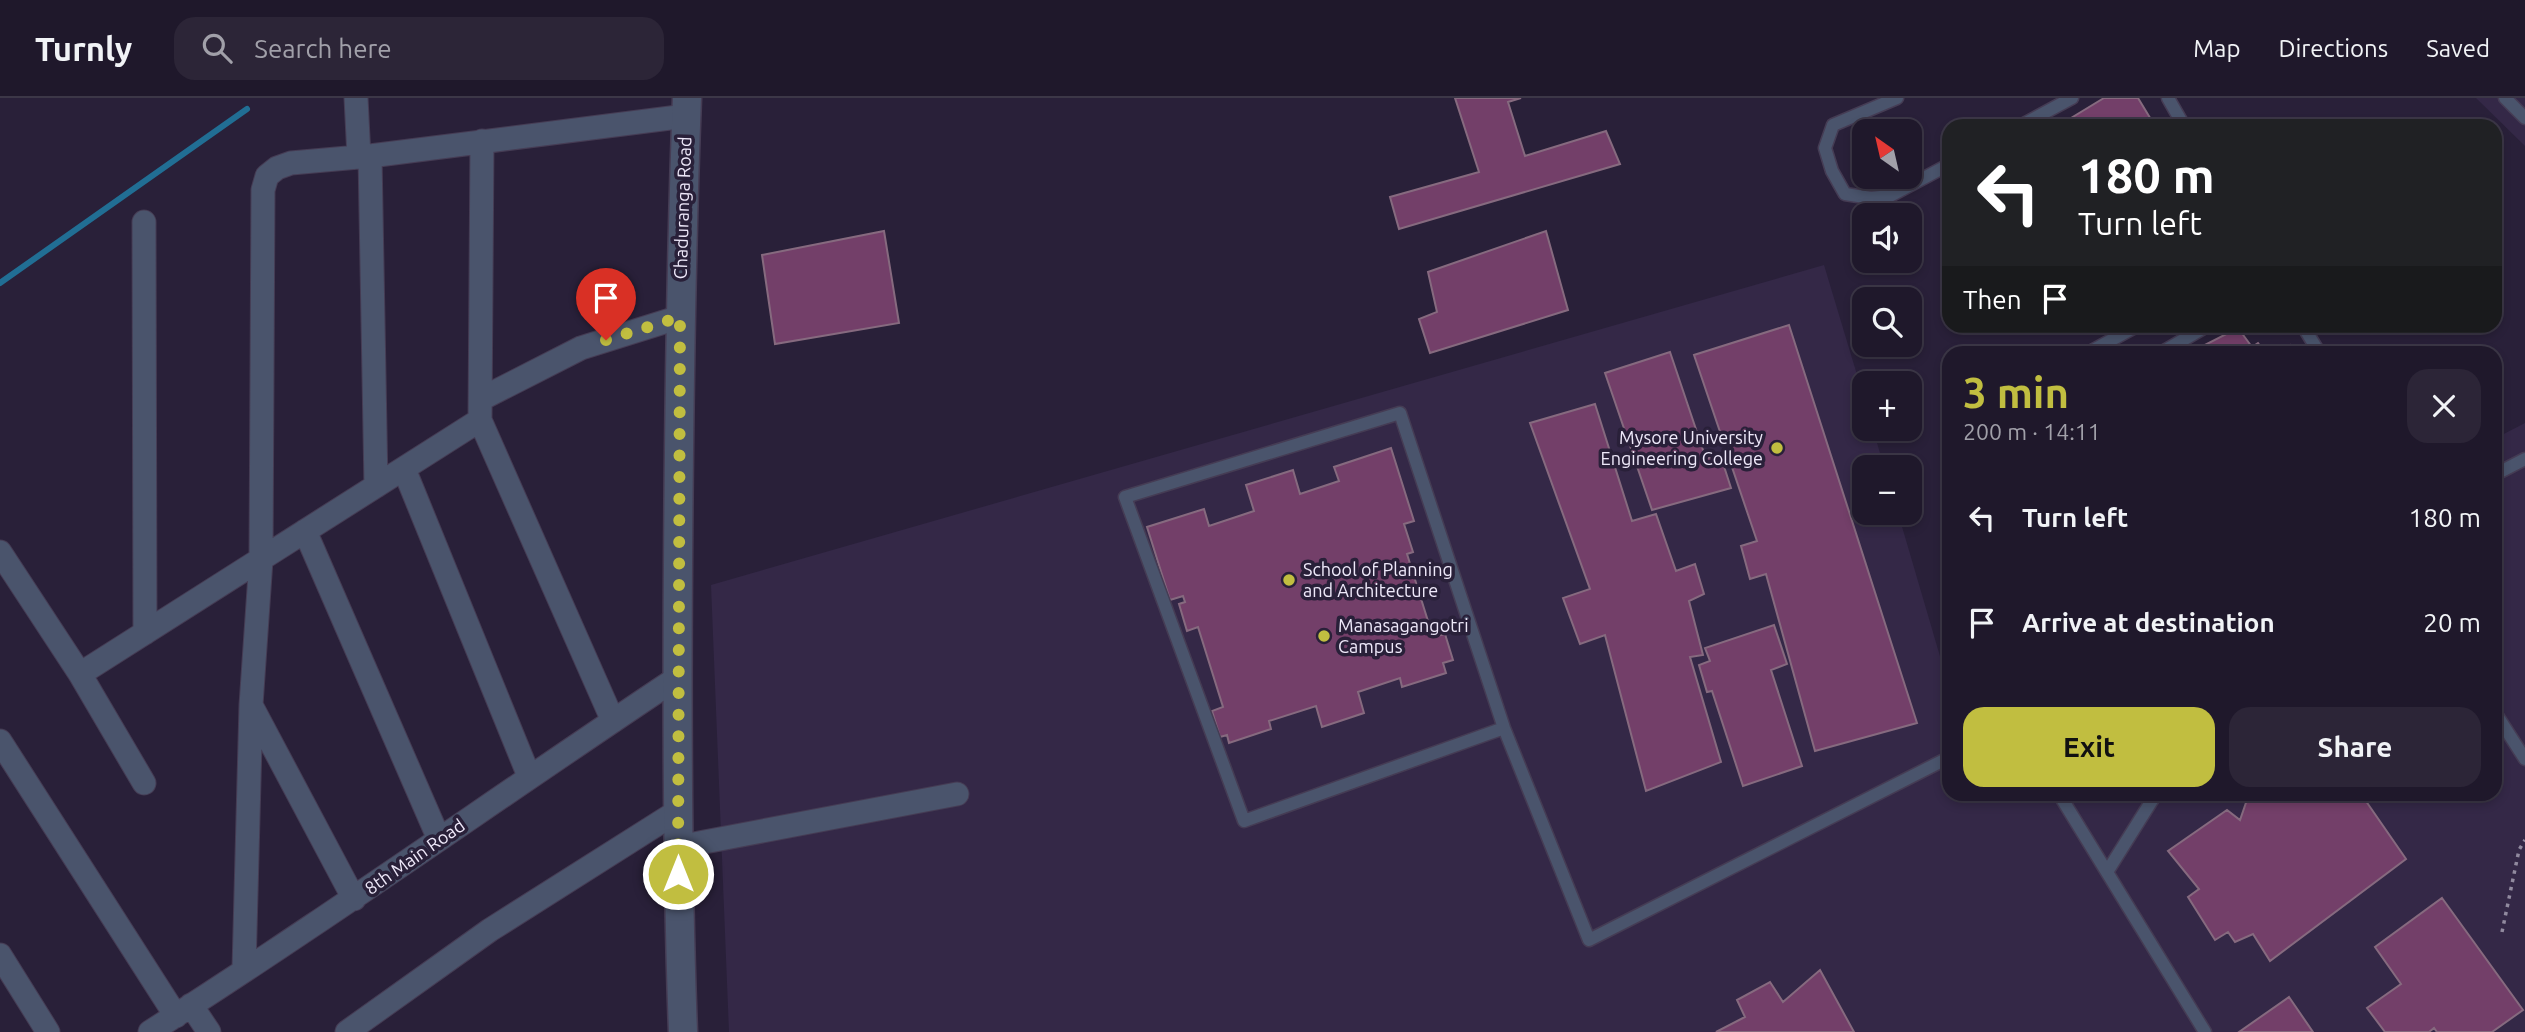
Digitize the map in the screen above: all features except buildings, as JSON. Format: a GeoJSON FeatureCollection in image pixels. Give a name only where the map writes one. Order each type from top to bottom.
{"type":"FeatureCollection","features":[{"type":"Feature","properties":{"kind":"street"},"geometry":{"type":"LineString","coordinates":[[356,98],[364,156],[376,486]]}},
{"type":"Feature","properties":{"kind":"street"},"geometry":{"type":"LineString","coordinates":[[244,969],[251,705],[261,560],[267,176],[277,168],[291,163],[482,141],[687,107]]}},
{"type":"Feature","properties":{"kind":"street","name":"Chaduranga Road"},"geometry":{"type":"LineString","coordinates":[[683,1032],[677,678],[680,317],[687,107]]}},
{"type":"Feature","properties":{"kind":"street"},"geometry":{"type":"LineString","coordinates":[[482,141],[480,410],[613,721]]}},
{"type":"Feature","properties":{"kind":"street"},"geometry":{"type":"LineString","coordinates":[[144,222],[145,633]]}},
{"type":"Feature","properties":{"kind":"street"},"geometry":{"type":"LineString","coordinates":[[80,674],[404,469],[480,410],[581,348],[680,317]]}},
{"type":"Feature","properties":{"kind":"street"},"geometry":{"type":"LineString","coordinates":[[404,469],[529,776]]}},
{"type":"Feature","properties":{"kind":"street"},"geometry":{"type":"LineString","coordinates":[[305,531],[439,839]]}},
{"type":"Feature","properties":{"kind":"street"},"geometry":{"type":"LineString","coordinates":[[0,552],[80,674],[144,783]]}},
{"type":"Feature","properties":{"kind":"street","name":"8th Main Road"},"geometry":{"type":"LineString","coordinates":[[150,1032],[354,899],[529,776],[677,678]]}},
{"type":"Feature","properties":{"kind":"street"},"geometry":{"type":"LineString","coordinates":[[251,705],[354,899]]}},
{"type":"Feature","properties":{"kind":"street"},"geometry":{"type":"LineString","coordinates":[[0,741],[184,1010],[209,1032]]}},
{"type":"Feature","properties":{"kind":"street"},"geometry":{"type":"LineString","coordinates":[[678,847],[957,794]]}},
{"type":"Feature","properties":{"kind":"street"},"geometry":{"type":"LineString","coordinates":[[346,1032],[490,930],[678,811]]}},
{"type":"Feature","properties":{"kind":"street"},"geometry":{"type":"LineString","coordinates":[[0,955],[48,1032]]}},
{"type":"Feature","properties":{"kind":"lane"},"geometry":{"type":"LineString","coordinates":[[1896,98],[1833,125],[1825,148],[1832,171],[1845,194],[1871,198],[1890,196],[1942,168]]}},
{"type":"Feature","properties":{"kind":"lane"},"geometry":{"type":"LineString","coordinates":[[2033,119],[2072,98]]}},
{"type":"Feature","properties":{"kind":"lane"},"geometry":{"type":"LineString","coordinates":[[2168,98],[2181,119]]}},
{"type":"Feature","properties":{"kind":"lane"},"geometry":{"type":"LineString","coordinates":[[2505,98],[2525,118]]}},
{"type":"Feature","properties":{"kind":"lane"},"geometry":{"type":"LineString","coordinates":[[2101,346],[2124,333]]}},
{"type":"Feature","properties":{"kind":"lane"},"geometry":{"type":"LineString","coordinates":[[2173,346],[2195,333]]}},
{"type":"Feature","properties":{"kind":"lane"},"geometry":{"type":"LineString","coordinates":[[1504,727],[1244,821],[1125,497],[1400,413],[1504,727],[1589,940],[1942,761]]}},
{"type":"Feature","properties":{"kind":"lane"},"geometry":{"type":"LineString","coordinates":[[2502,471],[2525,459]]}},
{"type":"Feature","properties":{"kind":"lane"},"geometry":{"type":"LineString","coordinates":[[2502,723],[2525,759]]}},
{"type":"Feature","properties":{"kind":"lane"},"geometry":{"type":"LineString","coordinates":[[2063,801],[2205,1032]]}},
{"type":"Feature","properties":{"kind":"lane"},"geometry":{"type":"LineString","coordinates":[[2107,872],[2152,801]]}},
{"type":"Feature","properties":{"kind":"path"},"geometry":{"type":"LineString","coordinates":[[2502,932],[2519,850],[2525,840]]}},
{"type":"Feature","properties":{"kind":"shaded area"},"geometry":{"type":"Polygon","coordinates":[[[2476,98],[2525,98],[2525,146],[2502,123],[2502,119],[2497,119],[2476,98]]]}},
{"type":"Feature","properties":{"kind":"shaded area","name":"Manasagangotri Campus"},"geometry":{"type":"Polygon","coordinates":[[[1824,265],[1856,371],[1852,371],[1852,441],[1876,441],[1881,455],[1852,455],[1852,525],[1902,525],[1942,663],[1942,801],[2502,801],[2502,435],[2525,423],[2525,1032],[729,1032],[711,585],[1824,265]]]}},
{"type":"Feature","properties":{"kind":"waterway"},"geometry":{"type":"LineString","coordinates":[[0,283],[247,109]]}},
{"type":"Feature","properties":{"kind":"place","name":"Mysore University Engineering College"},"geometry":{"type":"Point","coordinates":[1777,448]}},
{"type":"Feature","properties":{"kind":"place","name":"School of Planning and Architecture"},"geometry":{"type":"Point","coordinates":[1289,580]}},
{"type":"Feature","properties":{"kind":"place","name":"Manasagangotri Campus"},"geometry":{"type":"Point","coordinates":[1324,636]}},
{"type":"Feature","properties":{"kind":"route"},"geometry":{"type":"LineString","coordinates":[[606,340],[680,317],[678,874]]}}]}
